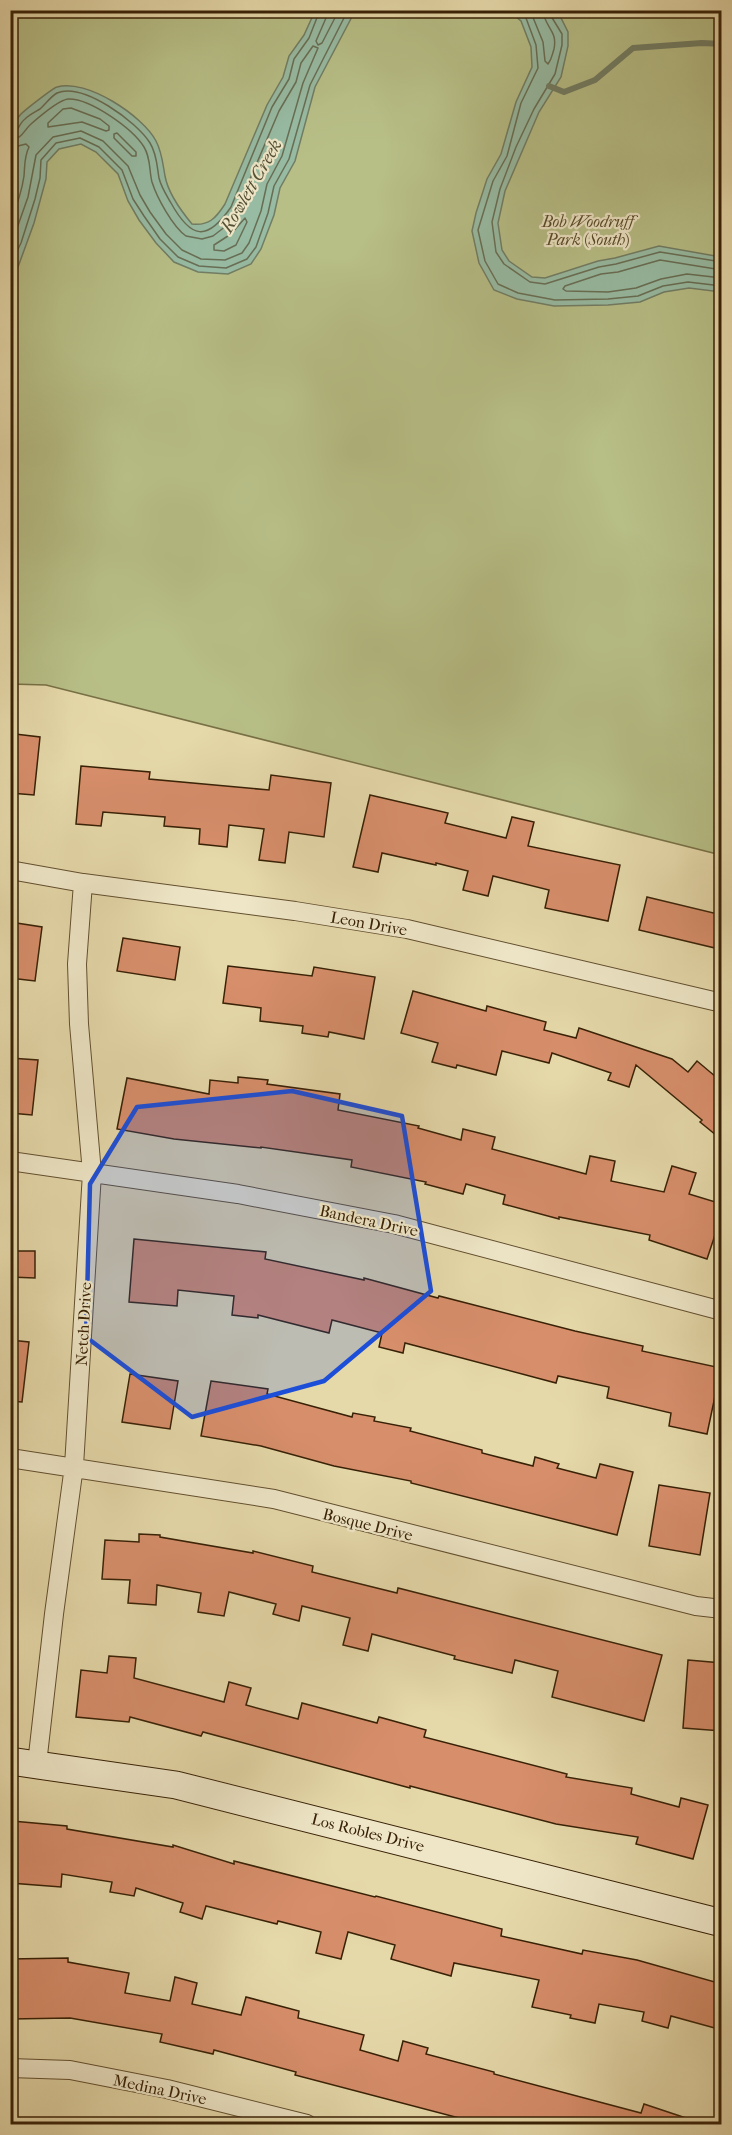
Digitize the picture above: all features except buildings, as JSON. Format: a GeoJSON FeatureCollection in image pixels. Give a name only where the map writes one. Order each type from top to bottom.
{"type":"FeatureCollection","features":[{"type":"Feature","properties":{"kind":"street","name":"Leon Drive"},"geometry":{"type":"LineString","coordinates":[[10,870],[83,883],[295,911],[407,929],[722,1003]]}},
{"type":"Feature","properties":{"kind":"street","name":"Netch Drive"},"geometry":{"type":"LineString","coordinates":[[24,1763],[54,1614],[74,1466],[92,1173],[79,1024],[77,964],[83,883]]}},
{"type":"Feature","properties":{"kind":"street","name":"Bandera Drive"},"geometry":{"type":"LineString","coordinates":[[10,1161],[238,1194],[394,1224],[722,1311]]}},
{"type":"Feature","properties":{"kind":"street","name":"Bosque Drive"},"geometry":{"type":"LineString","coordinates":[[10,1458],[74,1466],[274,1499],[696,1606],[722,1609]]}},
{"type":"Feature","properties":{"kind":"street","name":"Los Robles Drive"},"geometry":{"type":"LineString","coordinates":[[24,1763],[188,1787],[722,1923]]}},
{"type":"Feature","properties":{"kind":"street","name":"Medina Drive"},"geometry":{"type":"LineString","coordinates":[[10,2068],[70,2070],[156,2086],[306,2124]]}},
{"type":"Feature","properties":{"kind":"highlighted area"},"geometry":{"type":"Polygon","coordinates":[[[292,1091],[402,1116],[431,1291],[324,1381],[192,1417],[86,1337],[90,1184],[137,1107],[292,1091]]]}},
{"type":"Feature","properties":{"kind":"green space","name":"Bob Woodruff Park (South)"},"geometry":{"type":"Polygon","coordinates":[[[11,11],[721,11],[721,855],[46,685],[11,684],[11,11]]]}},
{"type":"Feature","properties":{"kind":"water","name":"Rowlett Creek"},"geometry":{"type":"Polygon","coordinates":[[[315,11],[355,11],[315,87],[295,161],[280,188],[274,215],[261,249],[251,264],[228,274],[198,272],[174,262],[139,220],[128,201],[118,174],[96,152],[81,144],[59,149],[47,162],[46,179],[34,223],[18,267],[11,272],[11,129],[18,117],[57,87],[83,88],[112,101],[149,131],[161,154],[169,189],[176,202],[192,224],[203,224],[215,217],[225,204],[267,105],[283,77],[289,56],[304,35],[315,11]]]}},
{"type":"Feature","properties":{"kind":"water"},"geometry":{"type":"Polygon","coordinates":[[[509,11],[554,11],[561,18],[568,32],[568,46],[561,77],[539,112],[505,191],[498,223],[502,250],[509,261],[532,277],[545,278],[598,261],[659,246],[721,257],[721,292],[689,288],[664,292],[640,302],[554,306],[517,299],[494,290],[479,263],[472,231],[487,179],[501,154],[516,102],[532,67],[531,47],[521,21],[509,11]]]}},
{"type":"Feature","properties":{"kind":"waterway"},"geometry":{"type":"LineString","coordinates":[[549,86],[564,92],[595,80],[633,48],[702,43],[722,44]]}}]}
